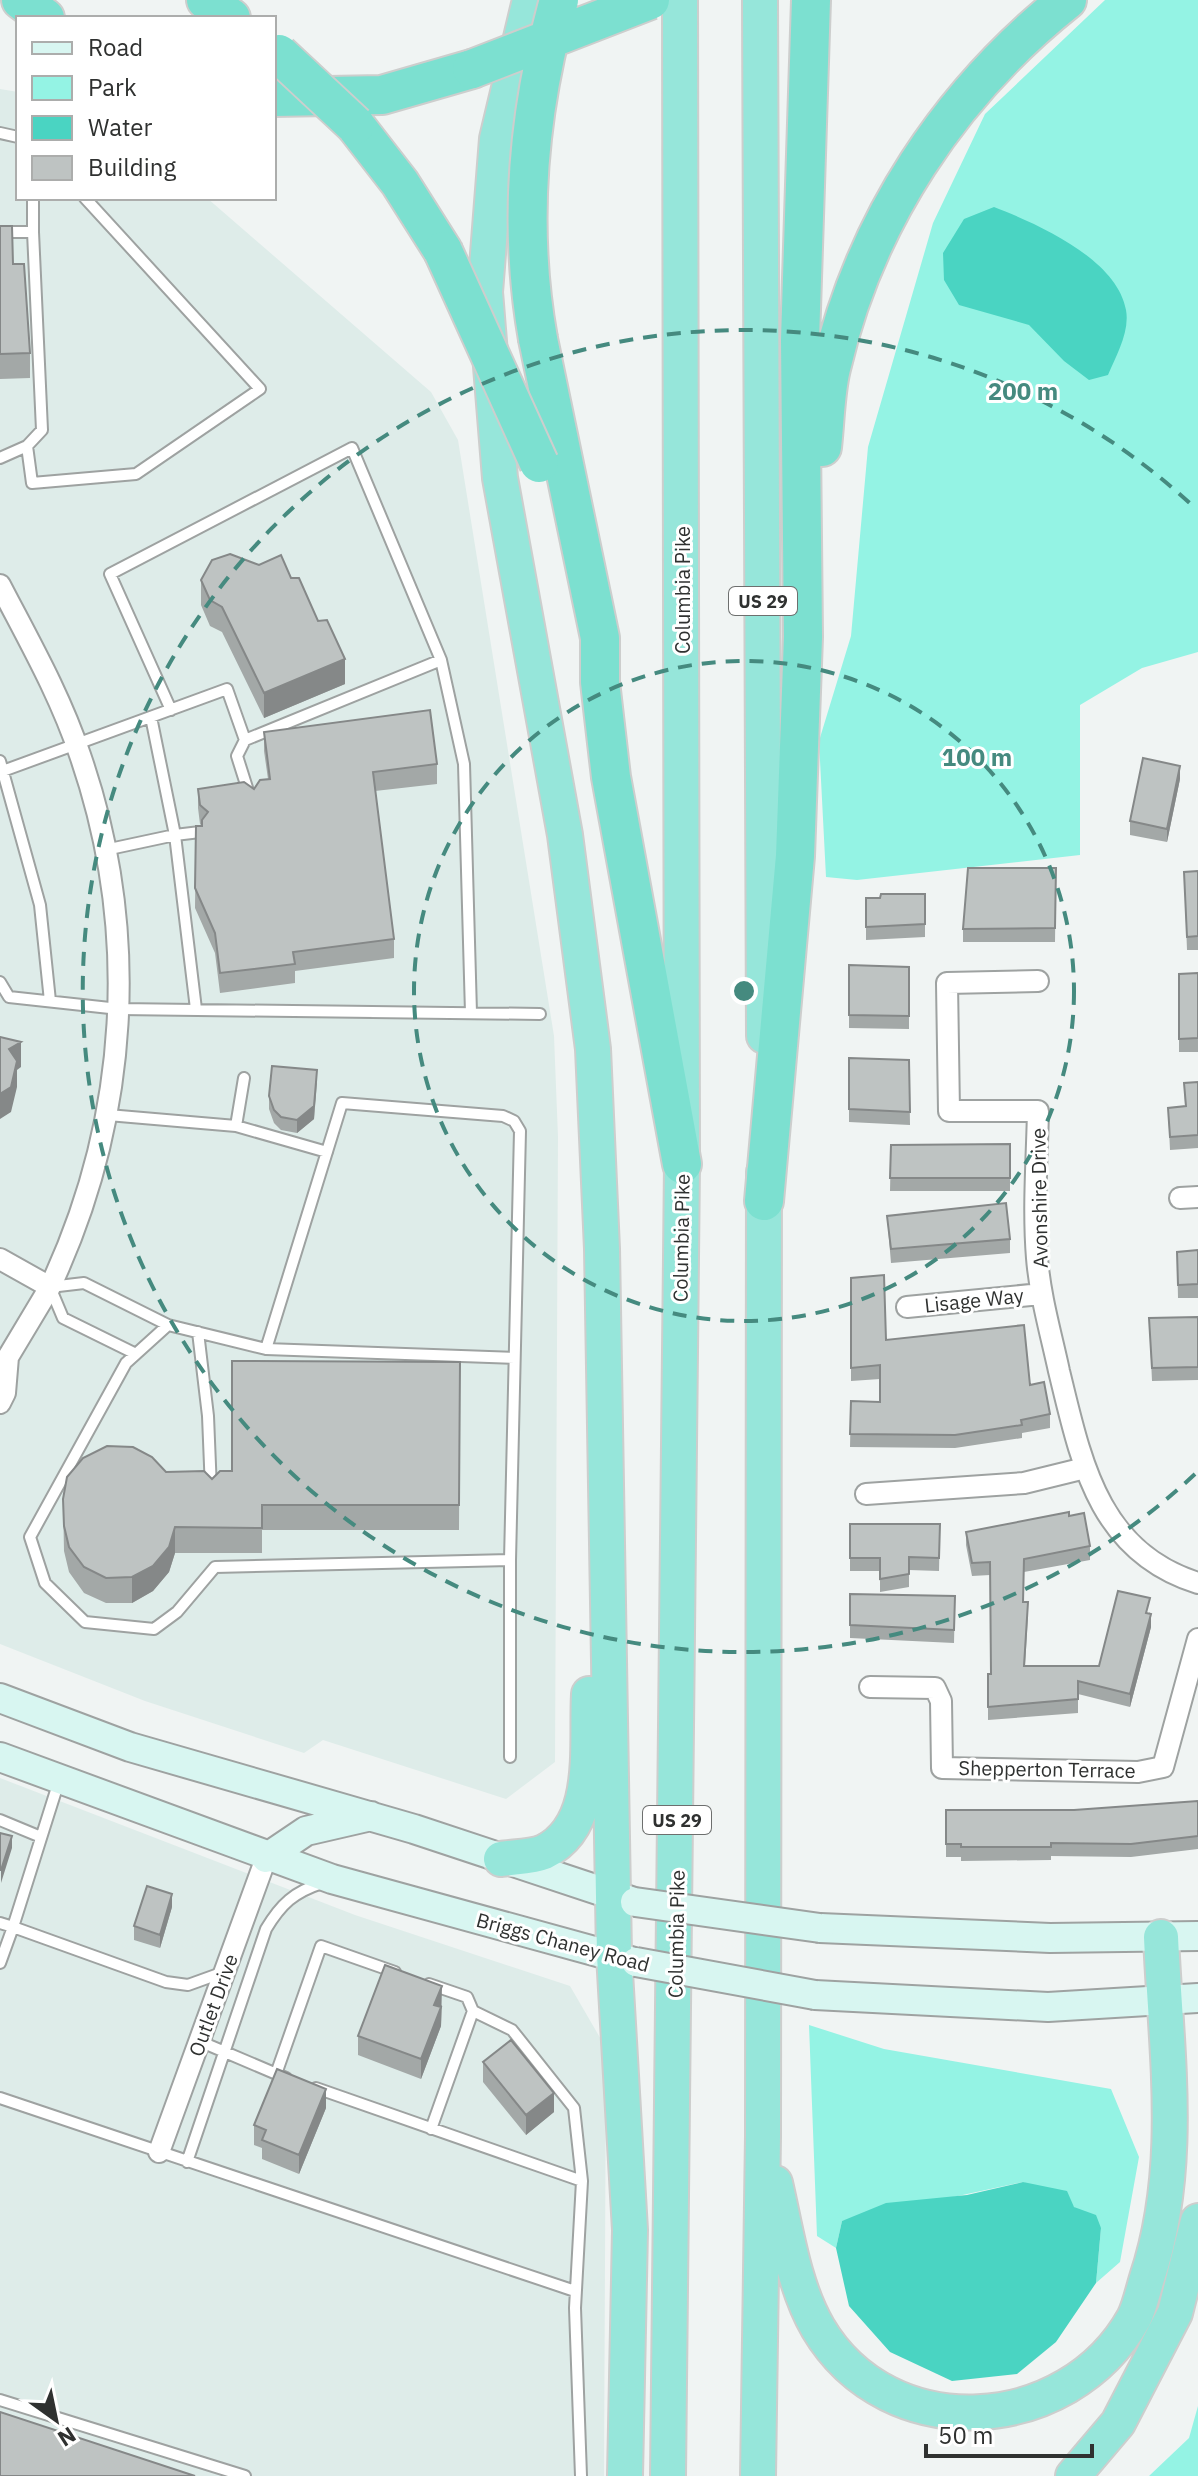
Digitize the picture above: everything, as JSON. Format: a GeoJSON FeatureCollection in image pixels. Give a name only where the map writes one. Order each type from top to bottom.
{"type":"FeatureCollection","features":[{"type":"Feature","properties":{"kind":"highway"},"geometry":{"type":"LineString","coordinates":[[21,0],[42,16]]}},
{"type":"Feature","properties":{"kind":"highway"},"geometry":{"type":"LineString","coordinates":[[206,0],[228,16]]}},
{"type":"Feature","properties":{"kind":"highway"},"geometry":{"type":"LineString","coordinates":[[530,0],[497,139],[485,292],[500,478],[565,835],[593,1049],[602,1249],[602,1426],[624,1899],[630,2230],[625,2476]]}},
{"type":"Feature","properties":{"kind":"highway"},"geometry":{"type":"LineString","coordinates":[[559,0],[537,102],[526,200],[528,283],[600,638],[600,682],[611,777],[682,1164]]}},
{"type":"Feature","properties":{"kind":"highway"},"geometry":{"type":"LineString","coordinates":[[276,97],[382,95],[472,69],[650,0]]}},
{"type":"Feature","properties":{"kind":"highway","name":"Columbia Pike"},"geometry":{"type":"LineString","coordinates":[[668,2476],[682,1164],[680,0]]}},
{"type":"Feature","properties":{"kind":"highway","name":"US 29"},"geometry":{"type":"LineString","coordinates":[[758,2476],[763,2136],[764,1201],[760,0]]}},
{"type":"Feature","properties":{"kind":"highway"},"geometry":{"type":"LineString","coordinates":[[764,1201],[795,856],[803,637],[800,340],[811,0]]}},
{"type":"Feature","properties":{"kind":"highway"},"geometry":{"type":"LineString","coordinates":[[803,637],[830,370],[848,311],[876,240],[910,173],[950,116],[993,66],[1067,0]]}},
{"type":"Feature","properties":{"kind":"highway"},"geometry":{"type":"LineString","coordinates":[[276,52],[355,125],[400,183],[443,251],[539,463],[600,682]]}},
{"type":"Feature","properties":{"kind":"highway"},"geometry":{"type":"LineString","coordinates":[[501,1859],[542,1853],[568,1834],[583,1809],[602,1426]]}},
{"type":"Feature","properties":{"kind":"highway"},"geometry":{"type":"LineString","coordinates":[[763,2136],[797,2274],[818,2328],[853,2369],[894,2398],[947,2414],[1007,2410],[1054,2395],[1103,2360],[1134,2317],[1162,2234],[1173,2145],[1161,1937]]}},
{"type":"Feature","properties":{"kind":"highway"},"geometry":{"type":"LineString","coordinates":[[1073,2476],[1118,2423],[1175,2313],[1198,2221]]}},
{"type":"Feature","properties":{"kind":"main road"},"geometry":{"type":"LineString","coordinates":[[0,1698],[130,1747],[371,1816],[624,1899],[820,1928],[1050,1938],[1198,1936]]}},
{"type":"Feature","properties":{"kind":"main road","name":"Briggs Chaney Road"},"geometry":{"type":"LineString","coordinates":[[0,1757],[266,1858],[332,1879],[625,1958],[815,1995],[1048,2007],[1198,1998]]}},
{"type":"Feature","properties":{"kind":"main road"},"geometry":{"type":"LineString","coordinates":[[266,1858],[306,1831],[371,1816]]}},
{"type":"Feature","properties":{"kind":"street"},"geometry":{"type":"LineString","coordinates":[[0,585],[50,679],[76,743],[98,814],[119,921],[119,1009],[108,1115],[101,1150],[50,1287],[4,1360],[5,1393],[0,1403]]}},
{"type":"Feature","properties":{"kind":"street","name":"Avonshire Drive"},"geometry":{"type":"LineString","coordinates":[[1038,981],[947,983],[949,1111],[1038,1111],[1037,1255],[1041,1294],[1085,1468],[1101,1507],[1123,1536],[1148,1559],[1198,1583]]}},
{"type":"Feature","properties":{"kind":"street"},"geometry":{"type":"LineString","coordinates":[[0,1259],[50,1287]]}},
{"type":"Feature","properties":{"kind":"street","name":"Lisage Way"},"geometry":{"type":"LineString","coordinates":[[907,1307],[1041,1294]]}},
{"type":"Feature","properties":{"kind":"street"},"geometry":{"type":"LineString","coordinates":[[866,1494],[1024,1483],[1085,1468]]}},
{"type":"Feature","properties":{"kind":"street","name":"Shepperton Terrace"},"geometry":{"type":"LineString","coordinates":[[870,1687],[935,1688],[941,1701],[942,1768],[1138,1772],[1163,1767],[1198,1639]]}},
{"type":"Feature","properties":{"kind":"street","name":"Outlet Drive"},"geometry":{"type":"LineString","coordinates":[[159,2152],[266,1858]]}},
{"type":"Feature","properties":{"kind":"lane"},"geometry":{"type":"LineString","coordinates":[[0,458],[27,446],[42,430],[33,200]]}},
{"type":"Feature","properties":{"kind":"lane"},"geometry":{"type":"LineString","coordinates":[[27,446],[32,483],[136,474],[260,389],[87,200]]}},
{"type":"Feature","properties":{"kind":"lane"},"geometry":{"type":"LineString","coordinates":[[0,232],[33,232]]}},
{"type":"Feature","properties":{"kind":"lane"},"geometry":{"type":"LineString","coordinates":[[171,710],[110,574],[352,448],[441,660],[464,764],[471,1013]]}},
{"type":"Feature","properties":{"kind":"lane"},"geometry":{"type":"LineString","coordinates":[[252,801],[237,756],[245,740],[365,688],[441,660]]}},
{"type":"Feature","properties":{"kind":"lane"},"geometry":{"type":"LineString","coordinates":[[50,1001],[40,905],[1,768],[227,689],[245,740]]}},
{"type":"Feature","properties":{"kind":"lane"},"geometry":{"type":"LineString","coordinates":[[151,717],[175,835],[196,1009]]}},
{"type":"Feature","properties":{"kind":"lane"},"geometry":{"type":"LineString","coordinates":[[105,850],[200,832]]}},
{"type":"Feature","properties":{"kind":"lane"},"geometry":{"type":"LineString","coordinates":[[1,985],[9,997],[119,1009],[540,1014]]}},
{"type":"Feature","properties":{"kind":"lane"},"geometry":{"type":"LineString","coordinates":[[236,1126],[244,1078]]}},
{"type":"Feature","properties":{"kind":"lane"},"geometry":{"type":"LineString","coordinates":[[266,1349],[342,1103],[503,1116],[514,1121],[520,1131],[510,1560],[510,1757]]}},
{"type":"Feature","properties":{"kind":"lane"},"geometry":{"type":"LineString","coordinates":[[108,1115],[236,1126],[327,1152]]}},
{"type":"Feature","properties":{"kind":"lane"},"geometry":{"type":"LineString","coordinates":[[136,1354],[63,1318],[50,1287],[84,1283],[168,1325],[266,1349],[514,1358]]}},
{"type":"Feature","properties":{"kind":"lane"},"geometry":{"type":"LineString","coordinates":[[168,1325],[126,1363],[30,1537],[45,1583],[85,1622],[154,1629],[177,1612],[215,1567],[214,1553]]}},
{"type":"Feature","properties":{"kind":"lane"},"geometry":{"type":"LineString","coordinates":[[198,1332],[208,1416],[212,1497]]}},
{"type":"Feature","properties":{"kind":"lane"},"geometry":{"type":"LineString","coordinates":[[215,1567],[510,1560]]}},
{"type":"Feature","properties":{"kind":"lane"},"geometry":{"type":"LineString","coordinates":[[0,1963],[59,1780]]}},
{"type":"Feature","properties":{"kind":"lane"},"geometry":{"type":"LineString","coordinates":[[0,1820],[41,1837]]}},
{"type":"Feature","properties":{"kind":"lane"},"geometry":{"type":"LineString","coordinates":[[187,2162],[266,1929],[280,1906],[299,1891],[332,1879]]}},
{"type":"Feature","properties":{"kind":"lane"},"geometry":{"type":"LineString","coordinates":[[0,1923],[166,1982],[188,1985],[225,1971]]}},
{"type":"Feature","properties":{"kind":"lane"},"geometry":{"type":"LineString","coordinates":[[276,2074],[321,1946],[467,1997],[473,2011],[512,2030],[574,2108],[582,2181],[575,2291],[581,2476]]}},
{"type":"Feature","properties":{"kind":"lane"},"geometry":{"type":"LineString","coordinates":[[431,2129],[473,2011]]}},
{"type":"Feature","properties":{"kind":"lane"},"geometry":{"type":"LineString","coordinates":[[199,2041],[276,2074],[582,2181]]}},
{"type":"Feature","properties":{"kind":"lane"},"geometry":{"type":"LineString","coordinates":[[0,2098],[575,2291]]}},
{"type":"Feature","properties":{"kind":"lane"},"geometry":{"type":"LineString","coordinates":[[0,2400],[245,2476]]}},
{"type":"Feature","properties":{"kind":"shaded area"},"geometry":{"type":"Polygon","coordinates":[[[0,89],[16,92],[16,200],[209,200],[431,392],[458,440],[554,1036],[558,1137],[555,1762],[506,1799],[323,1740],[304,1753],[145,1701],[0,1644],[0,89]]]}},
{"type":"Feature","properties":{"kind":"shaded area"},"geometry":{"type":"Polygon","coordinates":[[[0,1778],[355,1915],[570,1986],[606,2048],[604,2476],[0,2476],[0,1778]]]}},
{"type":"Feature","properties":{"kind":"green space"},"geometry":{"type":"Polygon","coordinates":[[[1105,0],[1198,0],[1198,652],[1142,668],[1080,705],[1080,855],[857,880],[826,877],[819,741],[851,636],[868,447],[933,223],[985,114],[1105,0]]]}},
{"type":"Feature","properties":{"kind":"green space"},"geometry":{"type":"Polygon","coordinates":[[[809,2025],[884,2049],[1111,2089],[1139,2157],[1120,2262],[1096,2283],[1101,2228],[1074,2207],[1023,2182],[842,2221],[836,2248],[817,2236],[809,2025]]]}},
{"type":"Feature","properties":{"kind":"green space"},"geometry":{"type":"Polygon","coordinates":[[[1198,2406],[1198,2476],[1149,2476],[1189,2438],[1198,2406]]]}},
{"type":"Feature","properties":{"kind":"water"},"geometry":{"type":"Polygon","coordinates":[[[994,207],[1032,223],[1073,246],[1092,259],[1120,292],[1126,310],[1126,327],[1108,375],[1089,380],[1064,361],[1029,325],[959,305],[944,280],[943,253],[964,219],[994,207]]]}},
{"type":"Feature","properties":{"kind":"water"},"geometry":{"type":"Polygon","coordinates":[[[1023,2182],[1067,2191],[1074,2207],[1096,2215],[1101,2228],[1096,2283],[1056,2342],[1017,2374],[952,2381],[890,2352],[849,2306],[836,2248],[842,2221],[886,2203],[967,2195],[1023,2182]]]}},
{"type":"Feature","properties":{"kind":"building"},"geometry":{"type":"Polygon","coordinates":[[[0,226],[12,226],[13,264],[24,264],[30,353],[0,354],[0,226]]]}},
{"type":"Feature","properties":{"kind":"building"},"geometry":{"type":"Polygon","coordinates":[[[230,554],[259,565],[281,555],[291,578],[299,578],[318,621],[327,620],[345,659],[264,693],[222,607],[210,600],[201,580],[212,560],[230,554]]]}},
{"type":"Feature","properties":{"kind":"building"},"geometry":{"type":"Polygon","coordinates":[[[430,710],[437,764],[373,772],[394,939],[293,952],[295,964],[220,973],[215,933],[195,888],[196,826],[202,826],[208,812],[200,805],[198,789],[244,782],[254,789],[260,780],[270,779],[264,732],[430,710]]]}},
{"type":"Feature","properties":{"kind":"building"},"geometry":{"type":"Polygon","coordinates":[[[1143,758],[1180,766],[1167,829],[1130,821],[1143,758]]]}},
{"type":"Feature","properties":{"kind":"building"},"geometry":{"type":"Polygon","coordinates":[[[968,868],[1056,868],[1055,928],[963,929],[968,868]]]}},
{"type":"Feature","properties":{"kind":"building"},"geometry":{"type":"Polygon","coordinates":[[[1198,871],[1198,936],[1187,937],[1184,872],[1198,871]]]}},
{"type":"Feature","properties":{"kind":"building"},"geometry":{"type":"Polygon","coordinates":[[[881,894],[925,894],[925,924],[866,927],[866,898],[880,898],[881,894]]]}},
{"type":"Feature","properties":{"kind":"building"},"geometry":{"type":"Polygon","coordinates":[[[849,965],[909,967],[909,1016],[849,1015],[849,965]]]}},
{"type":"Feature","properties":{"kind":"building"},"geometry":{"type":"Polygon","coordinates":[[[1198,973],[1198,1038],[1179,1039],[1179,974],[1198,973]]]}},
{"type":"Feature","properties":{"kind":"building"},"geometry":{"type":"Polygon","coordinates":[[[0,1037],[21,1042],[9,1049],[17,1061],[11,1087],[0,1094],[0,1037]]]}},
{"type":"Feature","properties":{"kind":"building"},"geometry":{"type":"Polygon","coordinates":[[[849,1058],[909,1060],[910,1112],[849,1109],[849,1058]]]}},
{"type":"Feature","properties":{"kind":"building"},"geometry":{"type":"Polygon","coordinates":[[[272,1066],[317,1070],[314,1106],[297,1120],[281,1117],[274,1110],[269,1096],[272,1066]]]}},
{"type":"Feature","properties":{"kind":"building"},"geometry":{"type":"Polygon","coordinates":[[[1198,1082],[1198,1135],[1170,1137],[1168,1108],[1186,1106],[1184,1083],[1198,1082]]]}},
{"type":"Feature","properties":{"kind":"building"},"geometry":{"type":"Polygon","coordinates":[[[1010,1144],[1010,1178],[890,1178],[891,1145],[1010,1144]]]}},
{"type":"Feature","properties":{"kind":"building"},"geometry":{"type":"Polygon","coordinates":[[[1006,1203],[1010,1239],[891,1249],[887,1216],[1006,1203]]]}},
{"type":"Feature","properties":{"kind":"building"},"geometry":{"type":"Polygon","coordinates":[[[1198,1250],[1198,1284],[1178,1285],[1177,1252],[1198,1250]]]}},
{"type":"Feature","properties":{"kind":"building"},"geometry":{"type":"Polygon","coordinates":[[[884,1275],[886,1340],[1024,1325],[1030,1385],[1044,1382],[1050,1414],[1021,1420],[1022,1425],[955,1435],[850,1434],[851,1401],[880,1402],[880,1365],[851,1368],[851,1278],[884,1275]]]}},
{"type":"Feature","properties":{"kind":"building"},"geometry":{"type":"Polygon","coordinates":[[[1198,1317],[1198,1367],[1152,1368],[1149,1318],[1198,1317]]]}},
{"type":"Feature","properties":{"kind":"building"},"geometry":{"type":"Polygon","coordinates":[[[232,1361],[460,1362],[459,1505],[262,1505],[262,1528],[175,1527],[169,1547],[153,1566],[132,1577],[106,1578],[84,1567],[69,1547],[64,1526],[63,1499],[67,1477],[83,1458],[107,1446],[133,1447],[152,1457],[166,1472],[204,1471],[212,1479],[220,1471],[232,1471],[232,1361]]]}},
{"type":"Feature","properties":{"kind":"building"},"geometry":{"type":"Polygon","coordinates":[[[1069,1512],[1069,1516],[1084,1513],[1090,1546],[1024,1559],[1023,1602],[1028,1602],[1024,1666],[1099,1666],[1118,1591],[1150,1598],[1146,1613],[1151,1614],[1130,1694],[1078,1681],[1078,1699],[988,1707],[988,1674],[991,1674],[990,1562],[972,1563],[966,1532],[1069,1512]]]}},
{"type":"Feature","properties":{"kind":"building"},"geometry":{"type":"Polygon","coordinates":[[[850,1524],[940,1524],[939,1558],[909,1557],[909,1574],[880,1579],[880,1558],[850,1558],[850,1524]]]}},
{"type":"Feature","properties":{"kind":"building"},"geometry":{"type":"Polygon","coordinates":[[[850,1594],[955,1596],[954,1630],[850,1625],[850,1594]]]}},
{"type":"Feature","properties":{"kind":"building"},"geometry":{"type":"Polygon","coordinates":[[[1198,1801],[1198,1836],[1131,1844],[1051,1843],[1051,1847],[961,1847],[961,1844],[946,1844],[946,1810],[1074,1810],[1198,1801]]]}},
{"type":"Feature","properties":{"kind":"building"},"geometry":{"type":"Polygon","coordinates":[[[0,1833],[12,1836],[1,1870],[0,1870],[0,1833]]]}},
{"type":"Feature","properties":{"kind":"building"},"geometry":{"type":"Polygon","coordinates":[[[147,1886],[172,1894],[160,1935],[134,1926],[147,1886]]]}},
{"type":"Feature","properties":{"kind":"building"},"geometry":{"type":"Polygon","coordinates":[[[385,1965],[442,1986],[434,2005],[441,2007],[421,2059],[358,2036],[385,1965]]]}},
{"type":"Feature","properties":{"kind":"building"},"geometry":{"type":"Polygon","coordinates":[[[511,2040],[554,2093],[526,2115],[483,2062],[511,2040]]]}},
{"type":"Feature","properties":{"kind":"building"},"geometry":{"type":"Polygon","coordinates":[[[277,2069],[326,2089],[299,2155],[262,2140],[266,2130],[254,2125],[277,2069]]]}},
{"type":"Feature","properties":{"kind":"building"},"geometry":{"type":"Polygon","coordinates":[[[0,2412],[195,2476],[0,2476],[0,2412]]]}}]}
